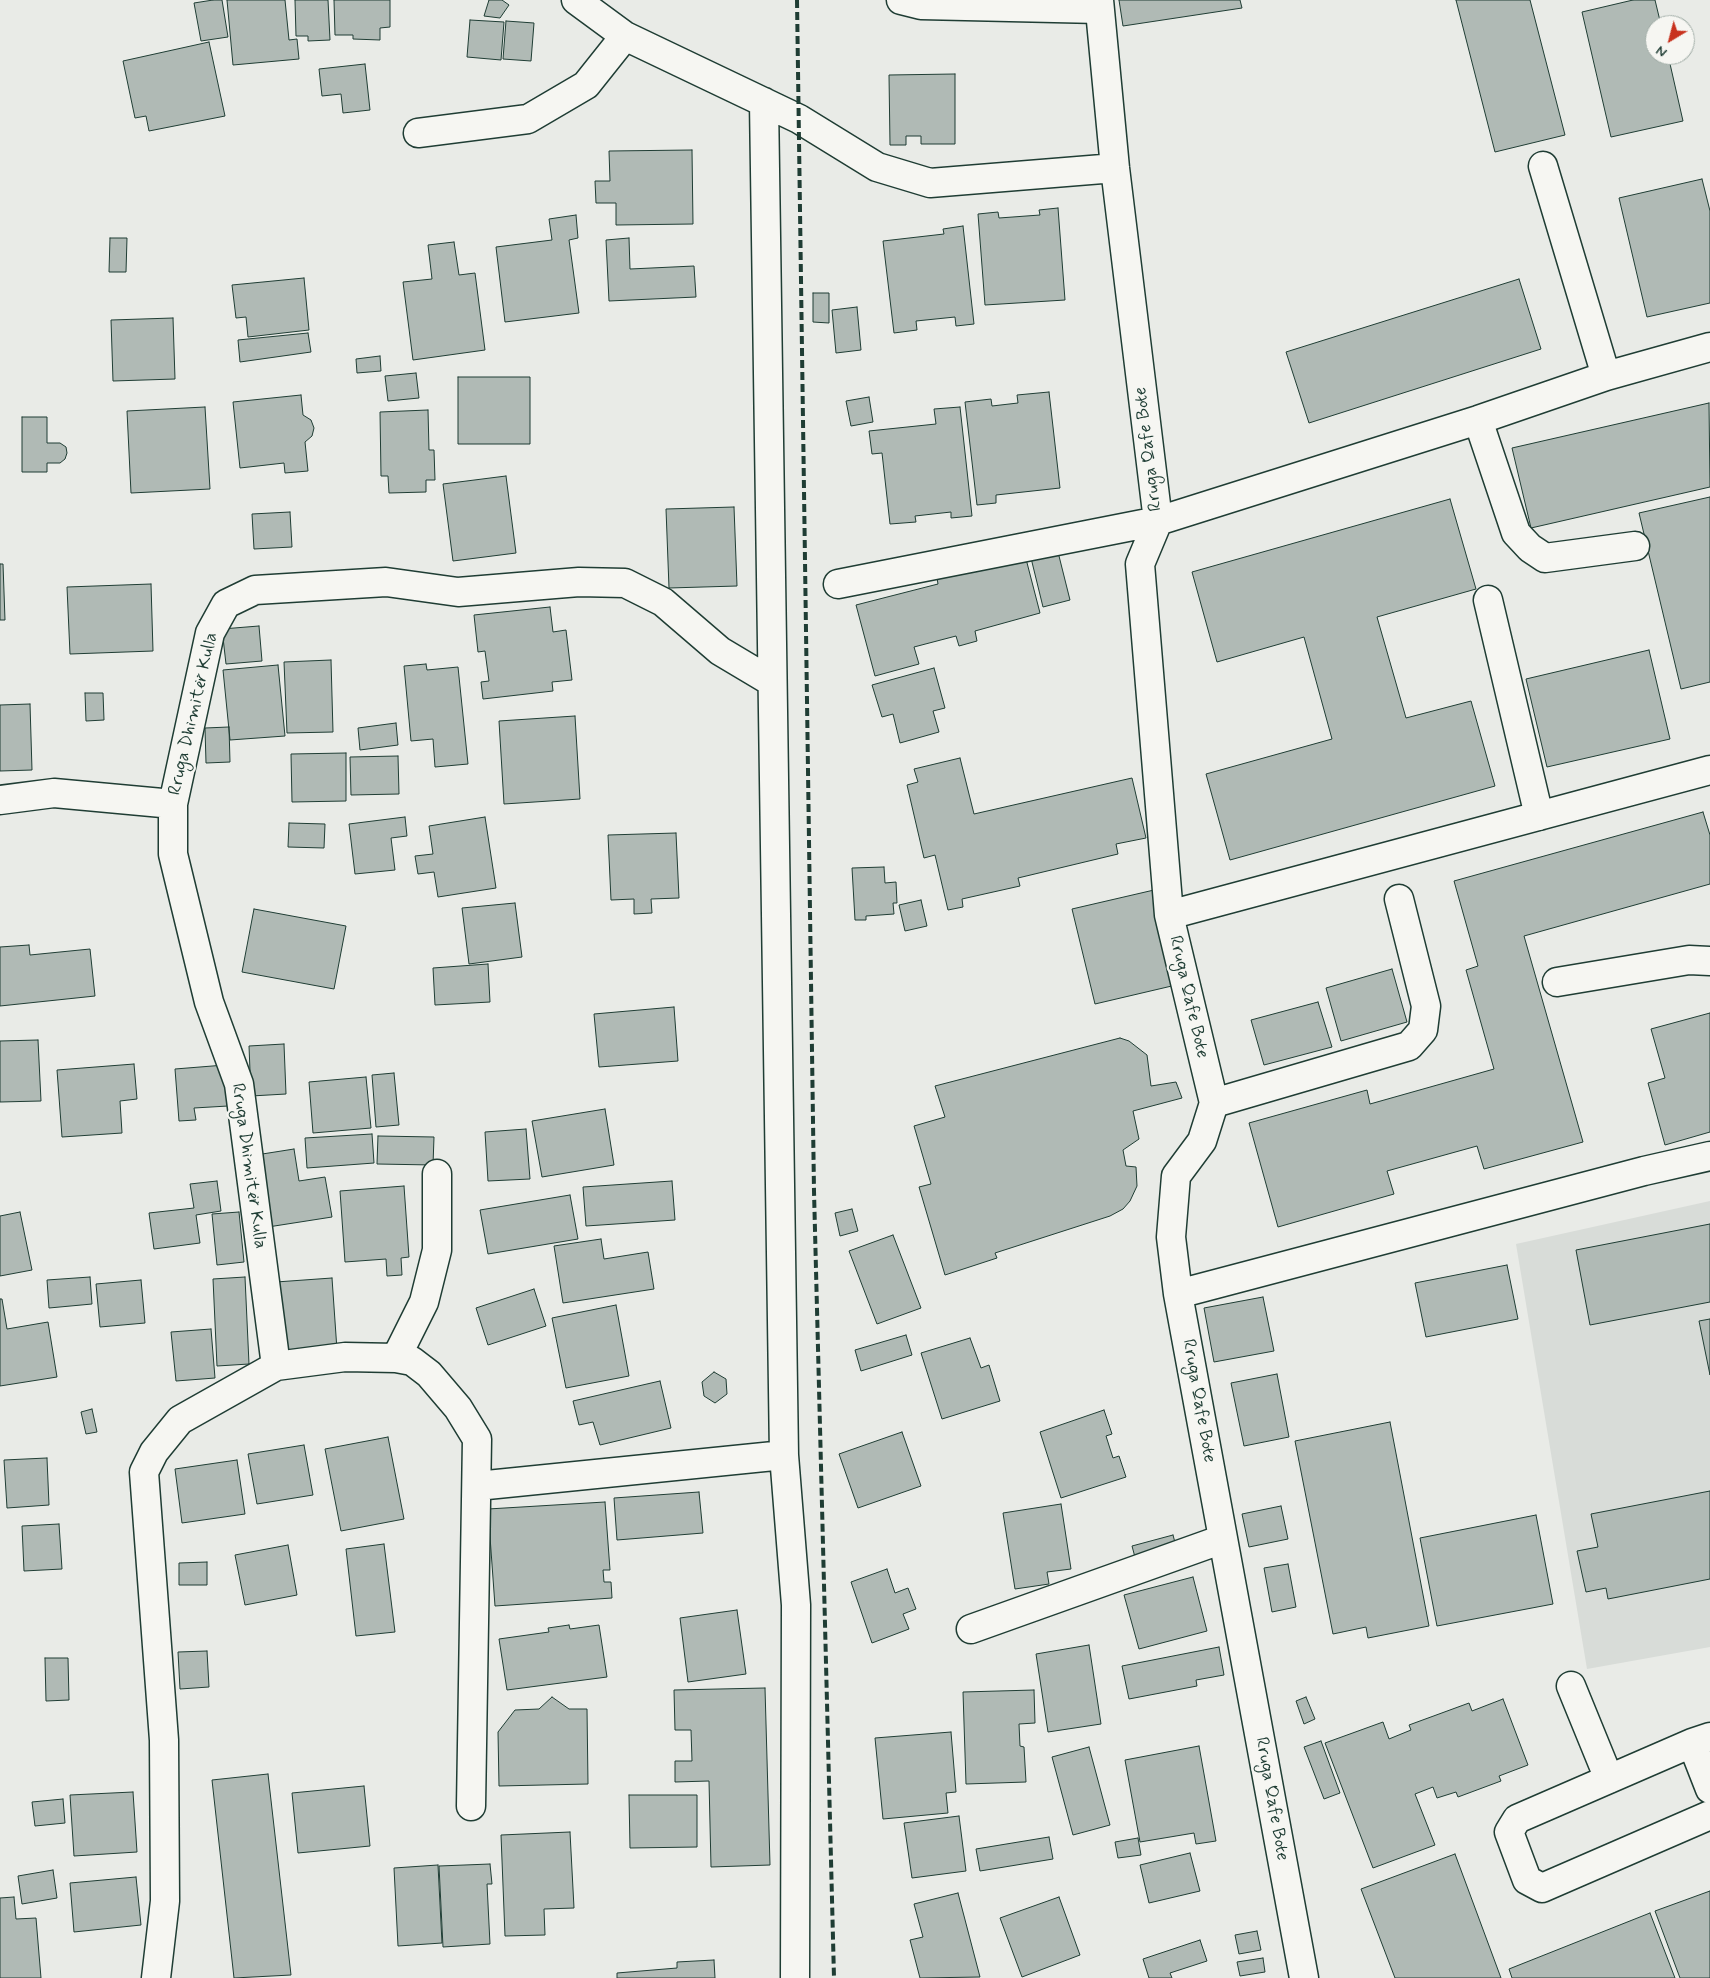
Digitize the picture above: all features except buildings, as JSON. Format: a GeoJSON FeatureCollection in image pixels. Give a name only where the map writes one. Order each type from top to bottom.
{"type":"FeatureCollection","features":[{"type":"Feature","properties":{"kind":"street"},"geometry":{"type":"LineString","coordinates":[[576,0],[625,36],[799,119],[877,167],[930,183],[1115,168]]}},
{"type":"Feature","properties":{"kind":"street"},"geometry":{"type":"LineString","coordinates":[[901,0],[920,6],[1099,4]]}},
{"type":"Feature","properties":{"kind":"street","name":"Rruga Qafe Bote"},"geometry":{"type":"LineString","coordinates":[[1099,4],[1115,168],[1158,521],[1140,564],[1169,915],[1214,1104],[1202,1141],[1176,1176],[1171,1237],[1178,1294],[1304,1978]]}},
{"type":"Feature","properties":{"kind":"street"},"geometry":{"type":"LineString","coordinates":[[418,134],[528,119],[586,85],[625,36]]}},
{"type":"Feature","properties":{"kind":"street"},"geometry":{"type":"LineString","coordinates":[[764,102],[784,1456],[796,1605],[795,1978]]}},
{"type":"Feature","properties":{"kind":"street"},"geometry":{"type":"LineString","coordinates":[[1543,166],[1606,376]]}},
{"type":"Feature","properties":{"kind":"street"},"geometry":{"type":"LineString","coordinates":[[838,584],[1158,521],[1478,420],[1606,376],[1710,346]]}},
{"type":"Feature","properties":{"kind":"street"},"geometry":{"type":"LineString","coordinates":[[1478,420],[1516,533],[1530,548],[1545,558],[1635,546]]}},
{"type":"Feature","properties":{"kind":"street","name":"Rruga Dhimitër Kulla"},"geometry":{"type":"LineString","coordinates":[[276,1366],[239,1084],[209,1002],[172,854],[172,804],[210,633],[226,604],[255,590],[386,582],[458,592],[579,582],[625,583],[663,602],[720,651],[772,682]]}},
{"type":"Feature","properties":{"kind":"street"},"geometry":{"type":"LineString","coordinates":[[1488,600],[1539,816]]}},
{"type":"Feature","properties":{"kind":"street"},"geometry":{"type":"LineString","coordinates":[[1169,915],[1710,770]]}},
{"type":"Feature","properties":{"kind":"street"},"geometry":{"type":"LineString","coordinates":[[0,800],[54,793],[172,804]]}},
{"type":"Feature","properties":{"kind":"street"},"geometry":{"type":"LineString","coordinates":[[1214,1104],[1409,1046],[1423,1030],[1426,1006],[1399,899]]}},
{"type":"Feature","properties":{"kind":"street"},"geometry":{"type":"LineString","coordinates":[[1557,982],[1690,960],[1710,961]]}},
{"type":"Feature","properties":{"kind":"street"},"geometry":{"type":"LineString","coordinates":[[1178,1294],[1644,1170],[1710,1156]]}},
{"type":"Feature","properties":{"kind":"street"},"geometry":{"type":"LineString","coordinates":[[396,1358],[424,1302],[437,1250],[437,1174]]}},
{"type":"Feature","properties":{"kind":"street"},"geometry":{"type":"LineString","coordinates":[[156,1978],[165,1901],[164,1740],[144,1472],[154,1452],[180,1420],[276,1366],[345,1357],[396,1358],[412,1361],[429,1374],[458,1408],[477,1439],[471,1806]]}},
{"type":"Feature","properties":{"kind":"street"},"geometry":{"type":"LineString","coordinates":[[477,1486],[784,1456]]}},
{"type":"Feature","properties":{"kind":"street"},"geometry":{"type":"LineString","coordinates":[[970,1629],[1223,1539]]}},
{"type":"Feature","properties":{"kind":"street"},"geometry":{"type":"LineString","coordinates":[[1571,1686],[1609,1779]]}},
{"type":"Feature","properties":{"kind":"street"},"geometry":{"type":"LineString","coordinates":[[1710,1789],[1701,1740],[1517,1819],[1509,1832],[1527,1880],[1542,1888],[1710,1815]]}},
{"type":"Feature","properties":{"kind":"shaded area"},"geometry":{"type":"Polygon","coordinates":[[[1710,1201],[1710,1647],[1587,1669],[1516,1244],[1710,1201]]]}},
{"type":"Feature","properties":{"kind":"railway"},"geometry":{"type":"LineString","coordinates":[[797,0],[814,1191],[834,1978]]}}]}
